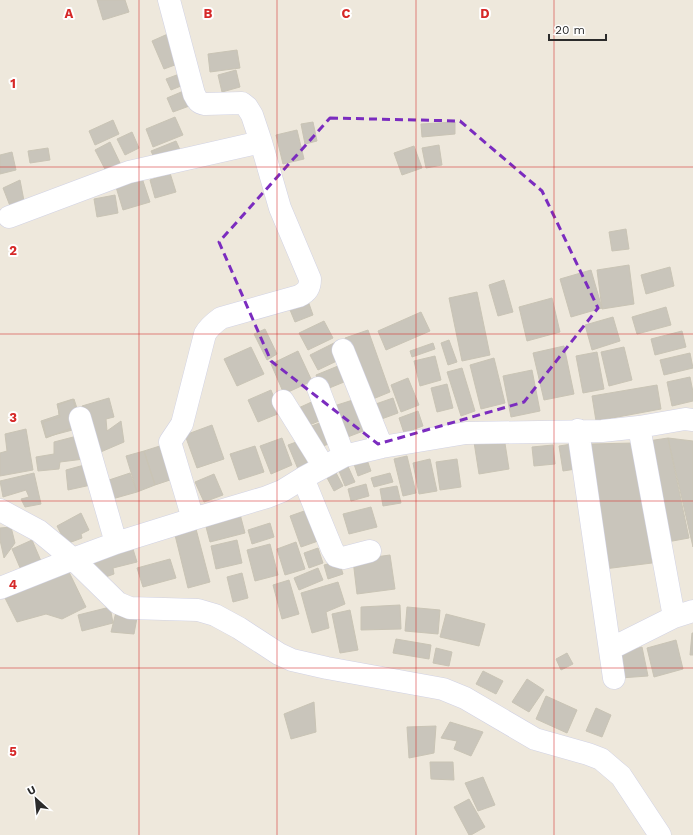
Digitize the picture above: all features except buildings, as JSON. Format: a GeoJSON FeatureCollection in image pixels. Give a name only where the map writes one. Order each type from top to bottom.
{"type":"FeatureCollection","features":[{"type":"Feature","properties":{"kind":"street"},"geometry":{"type":"LineString","coordinates":[[169,0],[196,100],[205,104],[242,103],[247,107],[252,115],[280,208],[310,279],[310,285],[304,294],[221,318],[208,328],[205,334],[182,424],[170,442],[193,519]]}},
{"type":"Feature","properties":{"kind":"street"},"geometry":{"type":"LineString","coordinates":[[9,217],[129,172],[261,142]]}},
{"type":"Feature","properties":{"kind":"street"},"geometry":{"type":"LineString","coordinates":[[343,350],[382,447]]}},
{"type":"Feature","properties":{"kind":"street"},"geometry":{"type":"LineString","coordinates":[[318,388],[344,456]]}},
{"type":"Feature","properties":{"kind":"street"},"geometry":{"type":"LineString","coordinates":[[283,401],[324,467]]}},
{"type":"Feature","properties":{"kind":"street"},"geometry":{"type":"LineString","coordinates":[[80,418],[116,543]]}},
{"type":"Feature","properties":{"kind":"street"},"geometry":{"type":"LineString","coordinates":[[0,588],[116,543],[267,497],[282,491],[344,456],[382,447],[466,433],[578,430],[602,431],[639,427],[685,419],[693,420]]}},
{"type":"Feature","properties":{"kind":"street"},"geometry":{"type":"LineString","coordinates":[[610,649],[683,614],[639,427]]}},
{"type":"Feature","properties":{"kind":"street"},"geometry":{"type":"LineString","coordinates":[[578,430],[614,678]]}},
{"type":"Feature","properties":{"kind":"street"},"geometry":{"type":"LineString","coordinates":[[303,478],[336,556],[343,558],[370,551]]}},
{"type":"Feature","properties":{"kind":"street"},"geometry":{"type":"LineString","coordinates":[[0,510],[39,531],[73,559],[118,603],[130,608],[198,610],[215,615],[239,628],[279,654],[292,660],[327,668],[443,689],[465,698],[535,739],[601,759],[621,776],[660,835]]}},
{"type":"Feature","properties":{"kind":"highlighted area"},"geometry":{"type":"Polygon","coordinates":[[[330,118],[460,121],[542,191],[598,308],[524,402],[378,444],[271,361],[219,242],[330,118]]]}}]}
